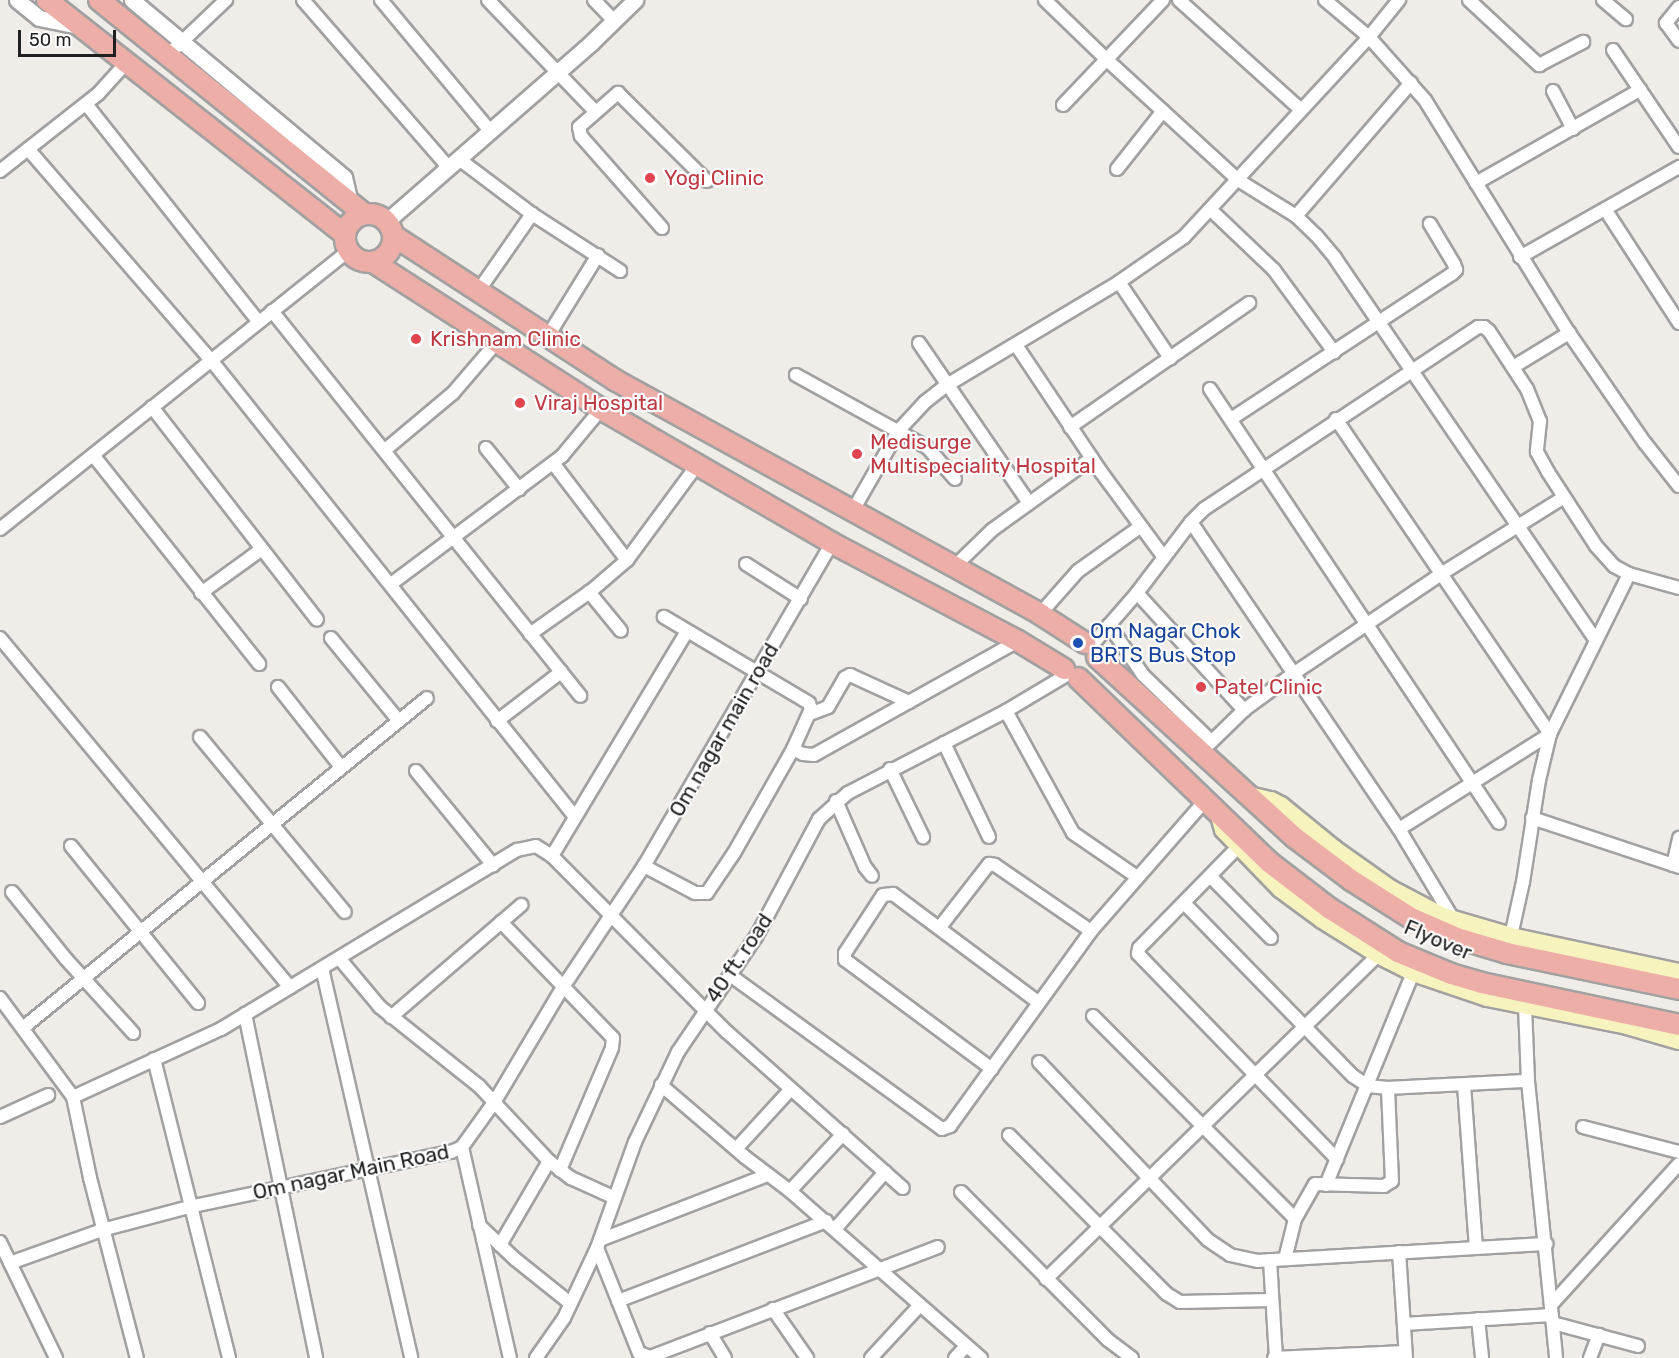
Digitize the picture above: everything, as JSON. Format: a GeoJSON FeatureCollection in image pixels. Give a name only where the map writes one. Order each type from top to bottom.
{"type":"FeatureCollection","features":[{"type":"Feature","properties":{"kind":"highway"},"geometry":{"type":"LineString","coordinates":[[47,0],[127,62],[346,242],[363,261],[373,262],[391,250],[390,229],[376,214],[357,208],[176,48],[99,0]]}},
{"type":"Feature","properties":{"kind":"highway"},"geometry":{"type":"LineString","coordinates":[[346,242],[347,224],[357,208]]}},
{"type":"Feature","properties":{"kind":"highway","name":"Flyover"},"geometry":{"type":"LineString","coordinates":[[390,229],[615,380],[1040,614],[1091,649],[1206,746],[1249,795],[1294,837],[1351,880],[1424,924],[1457,938],[1507,953],[1679,989]]}},
{"type":"Feature","properties":{"kind":"highway","name":"Flyover"},"geometry":{"type":"LineString","coordinates":[[373,262],[601,409],[832,543],[1018,641],[1070,674],[1269,862],[1329,908],[1411,965],[1482,983],[1679,1024]]}},
{"type":"Feature","properties":{"kind":"highway"},"geometry":{"type":"LineString","coordinates":[[1071,645],[1091,649],[1097,664],[1091,675],[1070,674],[1062,662],[1066,649],[1071,645]]}},
{"type":"Feature","properties":{"kind":"main road"},"geometry":{"type":"LineString","coordinates":[[1249,795],[1281,805],[1335,849],[1390,888],[1453,919],[1511,936],[1679,972]]}},
{"type":"Feature","properties":{"kind":"main road"},"geometry":{"type":"LineString","coordinates":[[1212,807],[1223,831],[1280,890],[1322,921],[1378,956],[1411,965],[1459,990],[1627,1026],[1679,1041]]}},
{"type":"Feature","properties":{"kind":"street"},"geometry":{"type":"LineString","coordinates":[[17,0],[39,18],[82,27]]}},
{"type":"Feature","properties":{"kind":"street"},"geometry":{"type":"LineString","coordinates":[[132,0],[176,48],[226,0]]}},
{"type":"Feature","properties":{"kind":"street"},"geometry":{"type":"LineString","coordinates":[[303,0],[454,163],[620,271]]}},
{"type":"Feature","properties":{"kind":"street"},"geometry":{"type":"LineString","coordinates":[[381,0],[491,132]]}},
{"type":"Feature","properties":{"kind":"street"},"geometry":{"type":"LineString","coordinates":[[488,0],[595,111]]}},
{"type":"Feature","properties":{"kind":"street"},"geometry":{"type":"LineString","coordinates":[[594,0],[614,21]]}},
{"type":"Feature","properties":{"kind":"street"},"geometry":{"type":"LineString","coordinates":[[390,229],[454,163],[558,72],[635,0]]}},
{"type":"Feature","properties":{"kind":"street"},"geometry":{"type":"LineString","coordinates":[[1045,0],[1106,60],[1238,180],[1296,216],[1335,258],[1410,371],[1596,640]]}},
{"type":"Feature","properties":{"kind":"street"},"geometry":{"type":"LineString","coordinates":[[1063,105],[1163,0]]}},
{"type":"Feature","properties":{"kind":"street"},"geometry":{"type":"LineString","coordinates":[[1179,0],[1301,110]]}},
{"type":"Feature","properties":{"kind":"street"},"geometry":{"type":"LineString","coordinates":[[1325,0],[1369,37],[1411,83],[1569,333],[1645,443],[1679,486]]}},
{"type":"Feature","properties":{"kind":"street"},"geometry":{"type":"LineString","coordinates":[[852,512],[899,430],[925,402],[947,385],[1167,251],[1211,210],[1369,37],[1399,0]]}},
{"type":"Feature","properties":{"kind":"street"},"geometry":{"type":"LineString","coordinates":[[1470,0],[1539,65],[1583,42]]}},
{"type":"Feature","properties":{"kind":"street"},"geometry":{"type":"LineString","coordinates":[[1603,0],[1626,19]]}},
{"type":"Feature","properties":{"kind":"street"},"geometry":{"type":"LineString","coordinates":[[1679,7],[1666,23],[1679,41]]}},
{"type":"Feature","properties":{"kind":"street"},"geometry":{"type":"LineString","coordinates":[[1613,50],[1679,147]]}},
{"type":"Feature","properties":{"kind":"street"},"geometry":{"type":"LineString","coordinates":[[0,171],[86,104],[127,62]]}},
{"type":"Feature","properties":{"kind":"street"},"geometry":{"type":"LineString","coordinates":[[1296,216],[1411,83]]}},
{"type":"Feature","properties":{"kind":"street"},"geometry":{"type":"LineString","coordinates":[[1476,183],[1641,90]]}},
{"type":"Feature","properties":{"kind":"street"},"geometry":{"type":"LineString","coordinates":[[1553,92],[1573,129]]}},
{"type":"Feature","properties":{"kind":"street"},"geometry":{"type":"LineString","coordinates":[[662,228],[581,136],[579,127],[614,95],[623,95],[706,181]]}},
{"type":"Feature","properties":{"kind":"street"},"geometry":{"type":"LineString","coordinates":[[86,104],[259,322]]}},
{"type":"Feature","properties":{"kind":"street"},"geometry":{"type":"LineString","coordinates":[[1117,169],[1163,111]]}},
{"type":"Feature","properties":{"kind":"street"},"geometry":{"type":"LineString","coordinates":[[28,149],[211,360],[392,584],[497,721],[575,817]]}},
{"type":"Feature","properties":{"kind":"street"},"geometry":{"type":"LineString","coordinates":[[1520,257],[1679,167]]}},
{"type":"Feature","properties":{"kind":"street"},"geometry":{"type":"LineString","coordinates":[[1605,209],[1679,323]]}},
{"type":"Feature","properties":{"kind":"street"},"geometry":{"type":"LineString","coordinates":[[1211,210],[1274,270],[1335,352]]}},
{"type":"Feature","properties":{"kind":"street"},"geometry":{"type":"LineString","coordinates":[[479,290],[532,214]]}},
{"type":"Feature","properties":{"kind":"street"},"geometry":{"type":"LineString","coordinates":[[1231,419],[1456,270],[1430,224]]}},
{"type":"Feature","properties":{"kind":"street"},"geometry":{"type":"LineString","coordinates":[[0,529],[273,311],[346,242]]}},
{"type":"Feature","properties":{"kind":"street"},"geometry":{"type":"LineString","coordinates":[[548,336],[598,255]]}},
{"type":"Feature","properties":{"kind":"street"},"geometry":{"type":"LineString","coordinates":[[1119,282],[1170,358]]}},
{"type":"Feature","properties":{"kind":"street"},"geometry":{"type":"LineString","coordinates":[[1070,427],[1249,303]]}},
{"type":"Feature","properties":{"kind":"street"},"geometry":{"type":"LineString","coordinates":[[273,311],[580,696]]}},
{"type":"Feature","properties":{"kind":"street"},"geometry":{"type":"LineString","coordinates":[[1091,649],[1191,522],[1229,491],[1478,327],[1484,327],[1489,331],[1527,388],[1540,421],[1538,452],[1564,497],[1605,557],[1629,574],[1679,588]]}},
{"type":"Feature","properties":{"kind":"street"},"geometry":{"type":"LineString","coordinates":[[1513,367],[1569,333]]}},
{"type":"Feature","properties":{"kind":"street"},"geometry":{"type":"LineString","coordinates":[[385,450],[453,393],[496,343]]}},
{"type":"Feature","properties":{"kind":"street"},"geometry":{"type":"LineString","coordinates":[[919,343],[1029,503]]}},
{"type":"Feature","properties":{"kind":"street"},"geometry":{"type":"LineString","coordinates":[[1016,345],[1092,459],[1163,556]]}},
{"type":"Feature","properties":{"kind":"street"},"geometry":{"type":"LineString","coordinates":[[796,375],[928,448],[955,479]]}},
{"type":"Feature","properties":{"kind":"street"},"geometry":{"type":"LineString","coordinates":[[1210,389],[1369,623],[1499,824]]}},
{"type":"Feature","properties":{"kind":"street"},"geometry":{"type":"LineString","coordinates":[[152,407],[317,620]]}},
{"type":"Feature","properties":{"kind":"street"},"geometry":{"type":"LineString","coordinates":[[392,584],[553,463],[574,443],[601,409]]}},
{"type":"Feature","properties":{"kind":"street"},"geometry":{"type":"LineString","coordinates":[[1336,419],[1550,734]]}},
{"type":"Feature","properties":{"kind":"street"},"geometry":{"type":"LineString","coordinates":[[486,448],[519,489]]}},
{"type":"Feature","properties":{"kind":"street"},"geometry":{"type":"LineString","coordinates":[[93,455],[259,664]]}},
{"type":"Feature","properties":{"kind":"street"},"geometry":{"type":"LineString","coordinates":[[954,567],[992,530],[1092,459]]}},
{"type":"Feature","properties":{"kind":"street"},"geometry":{"type":"LineString","coordinates":[[553,463],[627,560]]}},
{"type":"Feature","properties":{"kind":"street"},"geometry":{"type":"LineString","coordinates":[[531,634],[589,592],[627,560],[697,465]]}},
{"type":"Feature","properties":{"kind":"street"},"geometry":{"type":"LineString","coordinates":[[1109,625],[1143,675],[1206,746],[1244,710],[1293,674],[1441,574],[1564,497]]}},
{"type":"Feature","properties":{"kind":"street"},"geometry":{"type":"LineString","coordinates":[[1191,522],[1399,829],[1453,919]]}},
{"type":"Feature","properties":{"kind":"street"},"geometry":{"type":"LineString","coordinates":[[1040,614],[1078,571],[1141,526]]}},
{"type":"Feature","properties":{"kind":"street","name":"Om nagar main road"},"geometry":{"type":"LineString","coordinates":[[611,915],[645,866],[832,543]]}},
{"type":"Feature","properties":{"kind":"street"},"geometry":{"type":"LineString","coordinates":[[201,593],[262,549]]}},
{"type":"Feature","properties":{"kind":"street"},"geometry":{"type":"LineString","coordinates":[[746,564],[801,599]]}},
{"type":"Feature","properties":{"kind":"street"},"geometry":{"type":"LineString","coordinates":[[1511,936],[1550,734],[1629,574]]}},
{"type":"Feature","properties":{"kind":"street"},"geometry":{"type":"LineString","coordinates":[[589,592],[621,631]]}},
{"type":"Feature","properties":{"kind":"street"},"geometry":{"type":"LineString","coordinates":[[1137,593],[1244,710]]}},
{"type":"Feature","properties":{"kind":"street"},"geometry":{"type":"LineString","coordinates":[[645,866],[695,893],[707,894],[734,853],[793,749],[810,714],[809,703],[664,617]]}},
{"type":"Feature","properties":{"kind":"street"},"geometry":{"type":"LineString","coordinates":[[552,856],[687,631]]}},
{"type":"Feature","properties":{"kind":"street"},"geometry":{"type":"LineString","coordinates":[[0,638],[290,987]]}},
{"type":"Feature","properties":{"kind":"street"},"geometry":{"type":"LineString","coordinates":[[331,638],[398,720]]}},
{"type":"Feature","properties":{"kind":"street"},"geometry":{"type":"LineString","coordinates":[[793,749],[803,754],[814,755],[1018,641]]}},
{"type":"Feature","properties":{"kind":"street"},"geometry":{"type":"LineString","coordinates":[[497,721],[561,672]]}},
{"type":"Feature","properties":{"kind":"street","name":"40 ft. road"},"geometry":{"type":"LineString","coordinates":[[536,1358],[564,1318],[598,1244],[613,1197],[661,1085],[705,1009],[730,975],[771,910],[815,825],[836,801],[890,769],[1006,711],[1070,674]]}},
{"type":"Feature","properties":{"kind":"street"},"geometry":{"type":"LineString","coordinates":[[810,714],[828,707],[845,678],[850,675],[909,702]]}},
{"type":"Feature","properties":{"kind":"street"},"geometry":{"type":"LineString","coordinates":[[278,687],[341,767]]}},
{"type":"Feature","properties":{"kind":"street"},"geometry":{"type":"LineString","coordinates":[[24,1027],[426,698]]}},
{"type":"Feature","properties":{"kind":"street"},"geometry":{"type":"LineString","coordinates":[[1006,711],[1073,833],[1137,877]]}},
{"type":"Feature","properties":{"kind":"street"},"geometry":{"type":"LineString","coordinates":[[1399,829],[1550,734]]}},
{"type":"Feature","properties":{"kind":"street"},"geometry":{"type":"LineString","coordinates":[[200,737],[345,912]]}},
{"type":"Feature","properties":{"kind":"street"},"geometry":{"type":"LineString","coordinates":[[944,743],[989,837]]}},
{"type":"Feature","properties":{"kind":"street"},"geometry":{"type":"LineString","coordinates":[[890,769],[923,837]]}},
{"type":"Feature","properties":{"kind":"street"},"geometry":{"type":"LineString","coordinates":[[416,771],[493,865]]}},
{"type":"Feature","properties":{"kind":"street"},"geometry":{"type":"LineString","coordinates":[[836,801],[865,867],[872,876]]}},
{"type":"Feature","properties":{"kind":"street"},"geometry":{"type":"LineString","coordinates":[[730,975],[942,1129],[950,1126],[1091,931],[1137,877],[1212,807]]}},
{"type":"Feature","properties":{"kind":"street"},"geometry":{"type":"LineString","coordinates":[[1532,818],[1676,866],[1679,838]]}},
{"type":"Feature","properties":{"kind":"street"},"geometry":{"type":"LineString","coordinates":[[71,846],[198,1003]]}},
{"type":"Feature","properties":{"kind":"street"},"geometry":{"type":"LineString","coordinates":[[73,1097],[245,1014],[493,865],[526,846],[536,846],[552,856],[705,1009],[903,1188]]}},
{"type":"Feature","properties":{"kind":"street"},"geometry":{"type":"LineString","coordinates":[[1238,847],[1139,948],[1138,954],[1255,1077],[1337,1158]]}},
{"type":"Feature","properties":{"kind":"street"},"geometry":{"type":"LineString","coordinates":[[940,927],[989,864],[995,865],[1091,931]]}},
{"type":"Feature","properties":{"kind":"street"},"geometry":{"type":"LineString","coordinates":[[1210,876],[1271,938]]}},
{"type":"Feature","properties":{"kind":"street"},"geometry":{"type":"LineString","coordinates":[[12,892],[84,980],[134,1033]]}},
{"type":"Feature","properties":{"kind":"street"},"geometry":{"type":"LineString","coordinates":[[992,1069],[845,960],[845,953],[887,893],[940,927],[1038,1002]]}},
{"type":"Feature","properties":{"kind":"street"},"geometry":{"type":"LineString","coordinates":[[1184,903],[1353,1076],[1368,1086],[1388,1088],[1528,1081]]}},
{"type":"Feature","properties":{"kind":"street"},"geometry":{"type":"LineString","coordinates":[[391,1017],[521,905]]}},
{"type":"Feature","properties":{"kind":"street","name":"Om nagar Main Road"},"geometry":{"type":"LineString","coordinates":[[10,1263],[102,1230],[189,1207],[451,1152],[462,1147],[495,1101],[562,987],[611,915]]}},
{"type":"Feature","properties":{"kind":"street"},"geometry":{"type":"LineString","coordinates":[[501,922],[562,987],[611,1034],[613,1042],[560,1170]]}},
{"type":"Feature","properties":{"kind":"street"},"geometry":{"type":"LineString","coordinates":[[1046,1279],[1378,956]]}},
{"type":"Feature","properties":{"kind":"street"},"geometry":{"type":"LineString","coordinates":[[339,957],[391,1017],[495,1101],[549,1161],[588,1187],[613,1197]]}},
{"type":"Feature","properties":{"kind":"street"},"geometry":{"type":"LineString","coordinates":[[1326,1185],[1368,1086],[1411,965]]}},
{"type":"Feature","properties":{"kind":"street"},"geometry":{"type":"LineString","coordinates":[[322,968],[411,1358]]}},
{"type":"Feature","properties":{"kind":"street"},"geometry":{"type":"LineString","coordinates":[[0,998],[24,1027],[73,1097],[102,1230],[136,1358]]}},
{"type":"Feature","properties":{"kind":"street"},"geometry":{"type":"LineString","coordinates":[[1526,1006],[1528,1081],[1556,1358]]}},
{"type":"Feature","properties":{"kind":"street"},"geometry":{"type":"LineString","coordinates":[[245,1014],[279,1188],[316,1358]]}},
{"type":"Feature","properties":{"kind":"street"},"geometry":{"type":"LineString","coordinates":[[1093,1016],[1295,1219]]}},
{"type":"Feature","properties":{"kind":"street"},"geometry":{"type":"LineString","coordinates":[[154,1059],[189,1207],[229,1358]]}},
{"type":"Feature","properties":{"kind":"street"},"geometry":{"type":"LineString","coordinates":[[1039,1062],[1219,1249],[1243,1259],[1270,1260],[1546,1244]]}},
{"type":"Feature","properties":{"kind":"street"},"geometry":{"type":"LineString","coordinates":[[661,1085],[830,1225],[981,1358]]}},
{"type":"Feature","properties":{"kind":"street"},"geometry":{"type":"LineString","coordinates":[[1464,1085],[1476,1248]]}},
{"type":"Feature","properties":{"kind":"street"},"geometry":{"type":"LineString","coordinates":[[1285,1259],[1295,1219],[1315,1184],[1384,1186],[1392,1181],[1388,1088]]}},
{"type":"Feature","properties":{"kind":"street"},"geometry":{"type":"LineString","coordinates":[[736,1149],[791,1089]]}},
{"type":"Feature","properties":{"kind":"street"},"geometry":{"type":"LineString","coordinates":[[0,1117],[48,1095]]}},
{"type":"Feature","properties":{"kind":"street"},"geometry":{"type":"LineString","coordinates":[[1583,1127],[1679,1152]]}},
{"type":"Feature","properties":{"kind":"street"},"geometry":{"type":"LineString","coordinates":[[790,1191],[843,1134]]}},
{"type":"Feature","properties":{"kind":"street"},"geometry":{"type":"LineString","coordinates":[[1009,1135],[1155,1285],[1180,1302],[1272,1300]]}},
{"type":"Feature","properties":{"kind":"street"},"geometry":{"type":"LineString","coordinates":[[462,1147],[510,1358]]}},
{"type":"Feature","properties":{"kind":"street"},"geometry":{"type":"LineString","coordinates":[[500,1245],[549,1161]]}},
{"type":"Feature","properties":{"kind":"street"},"geometry":{"type":"LineString","coordinates":[[1552,1314],[1679,1164]]}},
{"type":"Feature","properties":{"kind":"street"},"geometry":{"type":"LineString","coordinates":[[618,1301],[830,1225],[885,1172]]}},
{"type":"Feature","properties":{"kind":"street"},"geometry":{"type":"LineString","coordinates":[[768,1175],[598,1244],[639,1353],[650,1357],[938,1247]]}},
{"type":"Feature","properties":{"kind":"street"},"geometry":{"type":"LineString","coordinates":[[961,1192],[1119,1354],[1132,1358]]}},
{"type":"Feature","properties":{"kind":"street"},"geometry":{"type":"LineString","coordinates":[[479,1224],[500,1245],[570,1303]]}},
{"type":"Feature","properties":{"kind":"street"},"geometry":{"type":"LineString","coordinates":[[0,1242],[56,1358]]}},
{"type":"Feature","properties":{"kind":"street"},"geometry":{"type":"LineString","coordinates":[[1270,1260],[1275,1358],[1406,1355],[1399,1252]]}},
{"type":"Feature","properties":{"kind":"street"},"geometry":{"type":"LineString","coordinates":[[871,1358],[920,1305]]}},
{"type":"Feature","properties":{"kind":"street"},"geometry":{"type":"LineString","coordinates":[[773,1309],[807,1358]]}},
{"type":"Feature","properties":{"kind":"street"},"geometry":{"type":"LineString","coordinates":[[1404,1324],[1552,1314],[1599,1335],[1638,1346]]}},
{"type":"Feature","properties":{"kind":"street"},"geometry":{"type":"LineString","coordinates":[[1478,1320],[1482,1358]]}},
{"type":"Feature","properties":{"kind":"street"},"geometry":{"type":"LineString","coordinates":[[710,1333],[725,1358]]}},
{"type":"Feature","properties":{"kind":"street"},"geometry":{"type":"LineString","coordinates":[[1590,1358],[1599,1335]]}},
{"type":"Feature","properties":{"kind":"street"},"geometry":{"type":"LineString","coordinates":[[955,1358],[966,1346]]}},
{"type":"Feature","properties":{"kind":"place","name":"Yogi Clinic"},"geometry":{"type":"Point","coordinates":[650,178]}},
{"type":"Feature","properties":{"kind":"place","name":"Krishnam Clinic"},"geometry":{"type":"Point","coordinates":[416,339]}},
{"type":"Feature","properties":{"kind":"place","name":"Viraj Hospital"},"geometry":{"type":"Point","coordinates":[520,403]}},
{"type":"Feature","properties":{"kind":"place","name":"Medisurge Multispeciality Hospital"},"geometry":{"type":"Point","coordinates":[857,454]}},
{"type":"Feature","properties":{"kind":"place","name":"Om Nagar Chok BRTS Bus Stop"},"geometry":{"type":"Point","coordinates":[1078,643]}},
{"type":"Feature","properties":{"kind":"place","name":"Patel Clinic"},"geometry":{"type":"Point","coordinates":[1201,687]}}]}
